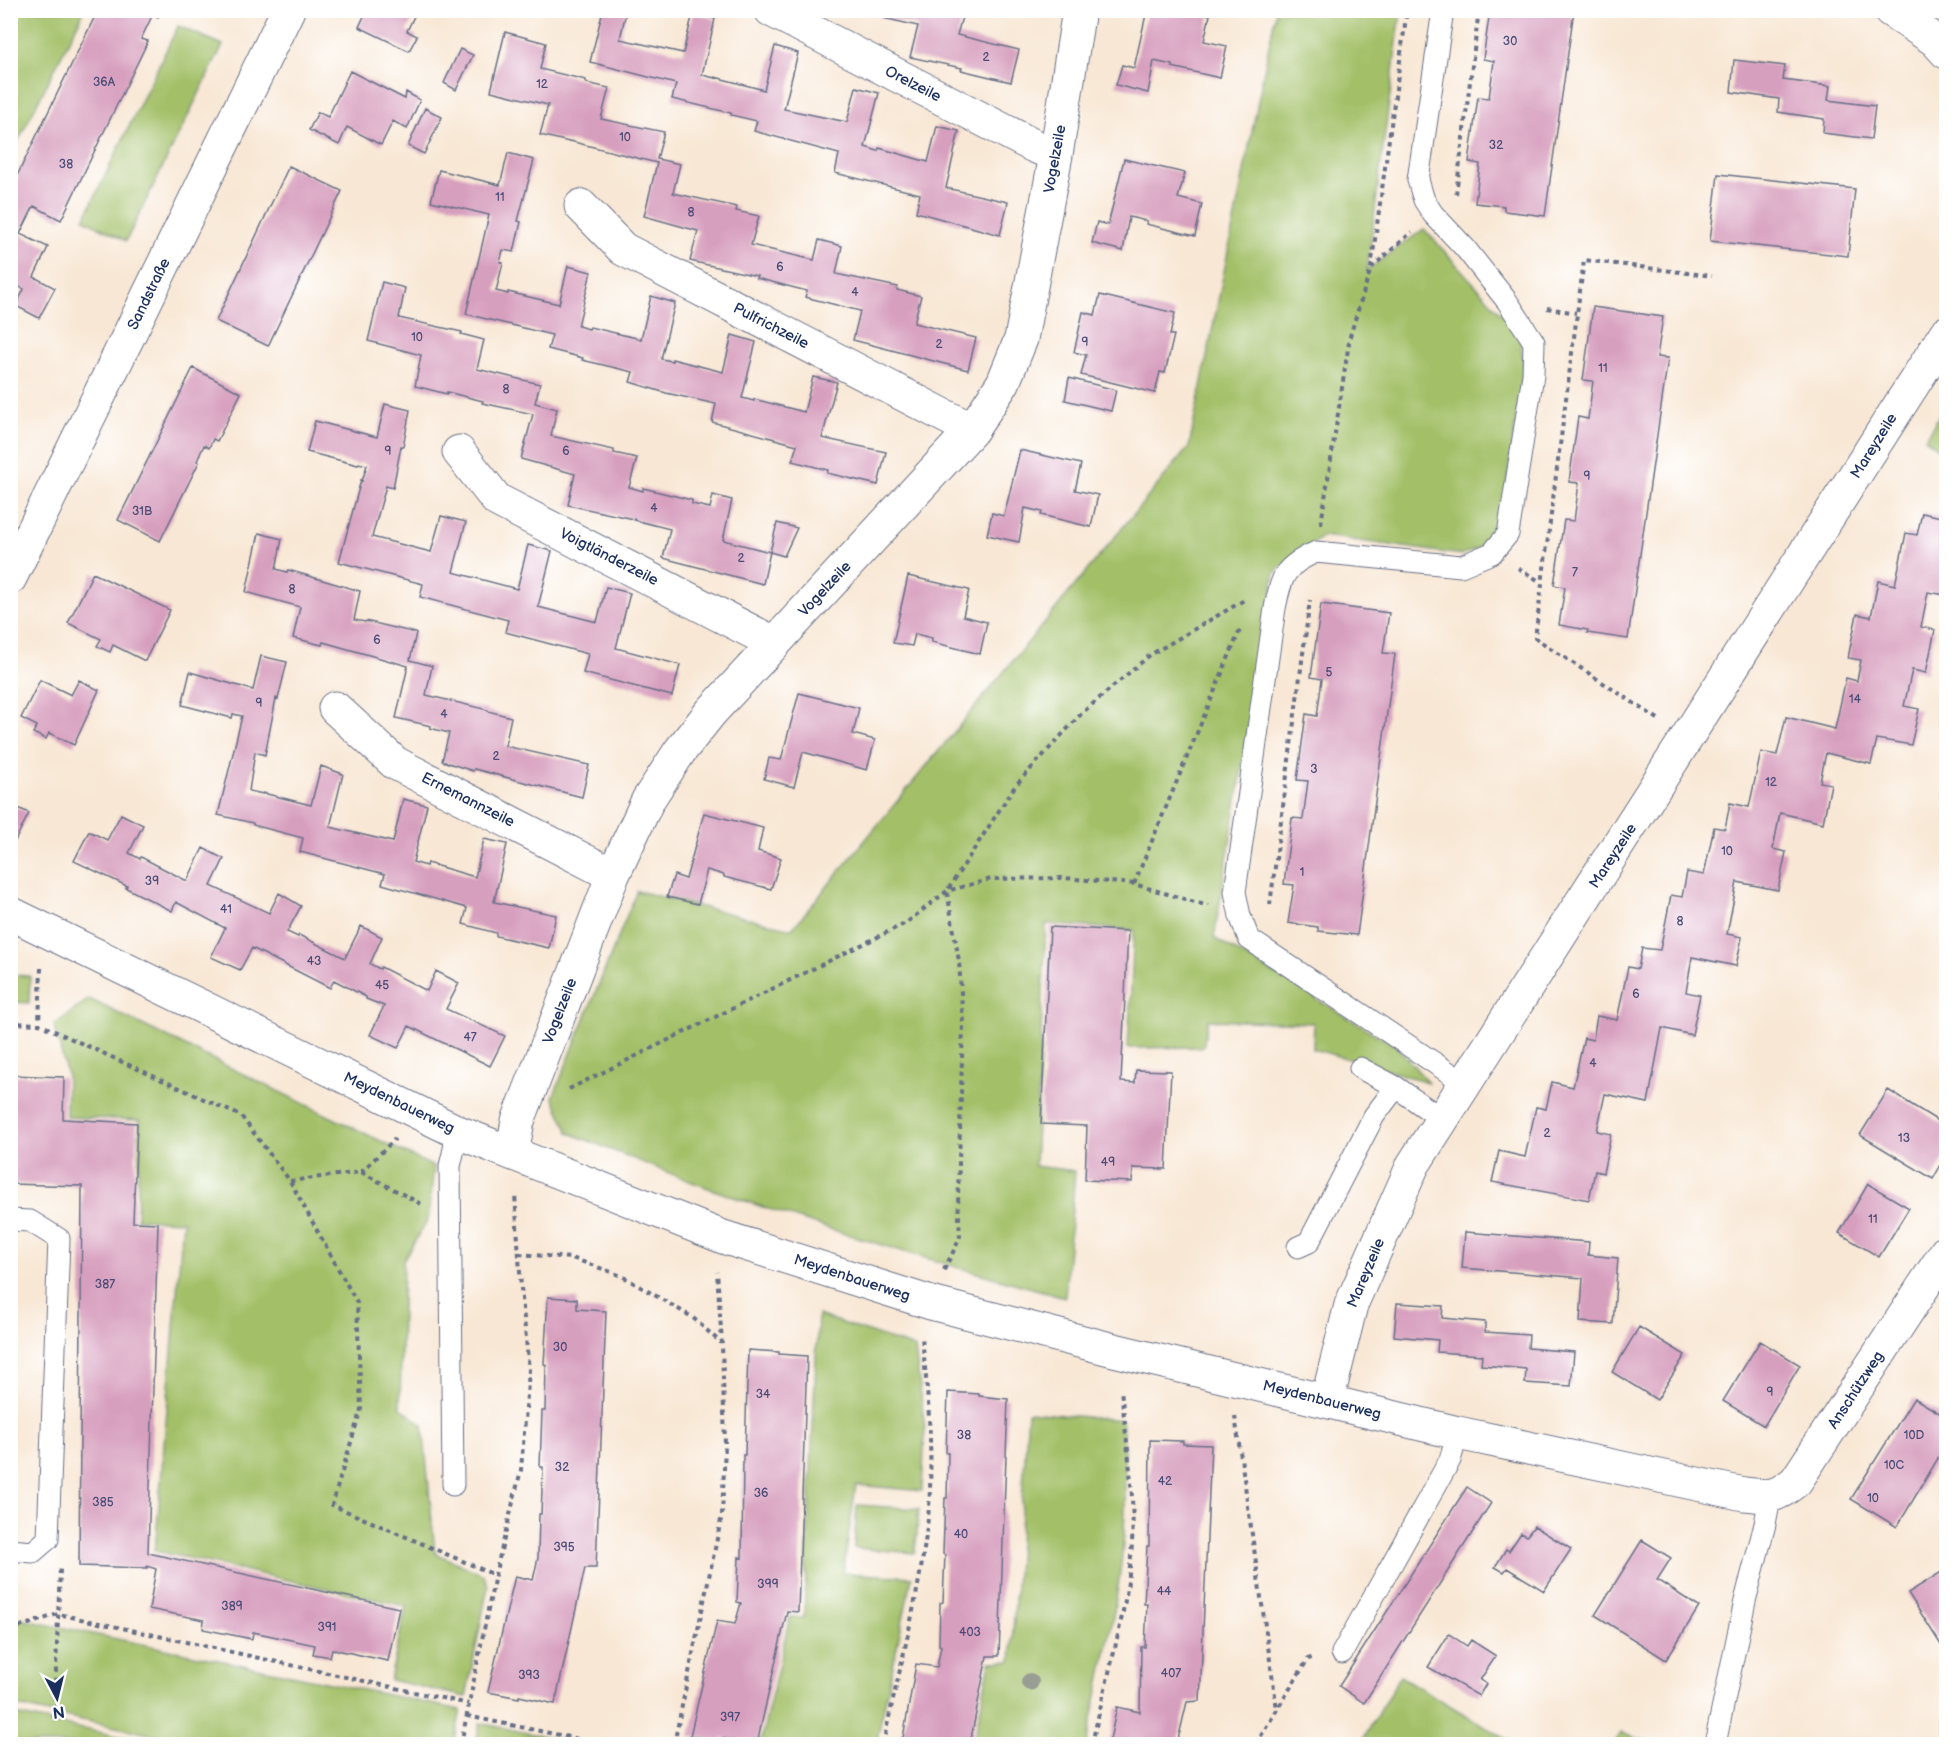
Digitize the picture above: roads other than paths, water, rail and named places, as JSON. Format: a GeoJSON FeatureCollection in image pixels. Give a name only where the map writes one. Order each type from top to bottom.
{"type":"FeatureCollection","features":[{"type":"Feature","properties":{"kind":"street","name":"Sandstraße"},"geometry":{"type":"LineString","coordinates":[[10,578],[288,10]]}},
{"type":"Feature","properties":{"kind":"street","name":"Orelzeile"},"geometry":{"type":"LineString","coordinates":[[771,10],[1034,146],[1056,155]]}},
{"type":"Feature","properties":{"kind":"street","name":"Vogelzeile"},"geometry":{"type":"LineString","coordinates":[[512,1153],[518,1121],[613,875],[648,800],[680,751],[711,712],[972,430],[1003,383],[1021,339],[1056,155],[1079,10]]}},
{"type":"Feature","properties":{"kind":"street"},"geometry":{"type":"LineString","coordinates":[[1890,10],[1935,40],[1947,52]]}},
{"type":"Feature","properties":{"kind":"street","name":"Pulfrichzeile"},"geometry":{"type":"LineString","coordinates":[[581,206],[623,249],[972,430]]}},
{"type":"Feature","properties":{"kind":"street","name":"Mareyzeile"},"geometry":{"type":"LineString","coordinates":[[1327,1401],[1351,1305],[1413,1166],[1947,333]]}},
{"type":"Feature","properties":{"kind":"street","name":"Voigtländerzeile"},"geometry":{"type":"LineString","coordinates":[[459,452],[497,500],[774,643]]}},
{"type":"Feature","properties":{"kind":"street","name":"Ernemannzeile"},"geometry":{"type":"LineString","coordinates":[[336,708],[395,763],[613,875]]}},
{"type":"Feature","properties":{"kind":"street","name":"Meydenbauerweg"},"geometry":{"type":"LineString","coordinates":[[10,913],[458,1132],[723,1237],[931,1303],[1103,1347],[1458,1433],[1757,1495]]}},
{"type":"Feature","properties":{"kind":"street","name":"Anschützweg"},"geometry":{"type":"LineString","coordinates":[[1757,1495],[1784,1490],[1796,1481],[1944,1262]]}},
{"type":"Feature","properties":{"kind":"lane"},"geometry":{"type":"LineString","coordinates":[[1443,10],[1418,180],[1424,200],[1433,214],[1465,248],[1507,301],[1534,342],[1533,375],[1508,534],[1492,553],[1461,566],[1316,552],[1295,561],[1281,580],[1275,608],[1235,892],[1240,916],[1249,939],[1466,1084]]}},
{"type":"Feature","properties":{"kind":"lane"},"geometry":{"type":"LineString","coordinates":[[1360,1068],[1396,1087],[1443,1120]]}},
{"type":"Feature","properties":{"kind":"lane"},"geometry":{"type":"LineString","coordinates":[[1298,1247],[1309,1242],[1374,1116],[1396,1087]]}},
{"type":"Feature","properties":{"kind":"lane"},"geometry":{"type":"LineString","coordinates":[[453,1485],[450,1166],[458,1132]]}},
{"type":"Feature","properties":{"kind":"lane"},"geometry":{"type":"LineString","coordinates":[[10,1220],[30,1221],[59,1239],[48,1539],[33,1552],[10,1550]]}},
{"type":"Feature","properties":{"kind":"lane"},"geometry":{"type":"LineString","coordinates":[[1342,1653],[1450,1460],[1458,1433]]}},
{"type":"Feature","properties":{"kind":"lane"},"geometry":{"type":"LineString","coordinates":[[1715,1744],[1744,1601],[1765,1524],[1757,1495]]}}]}
